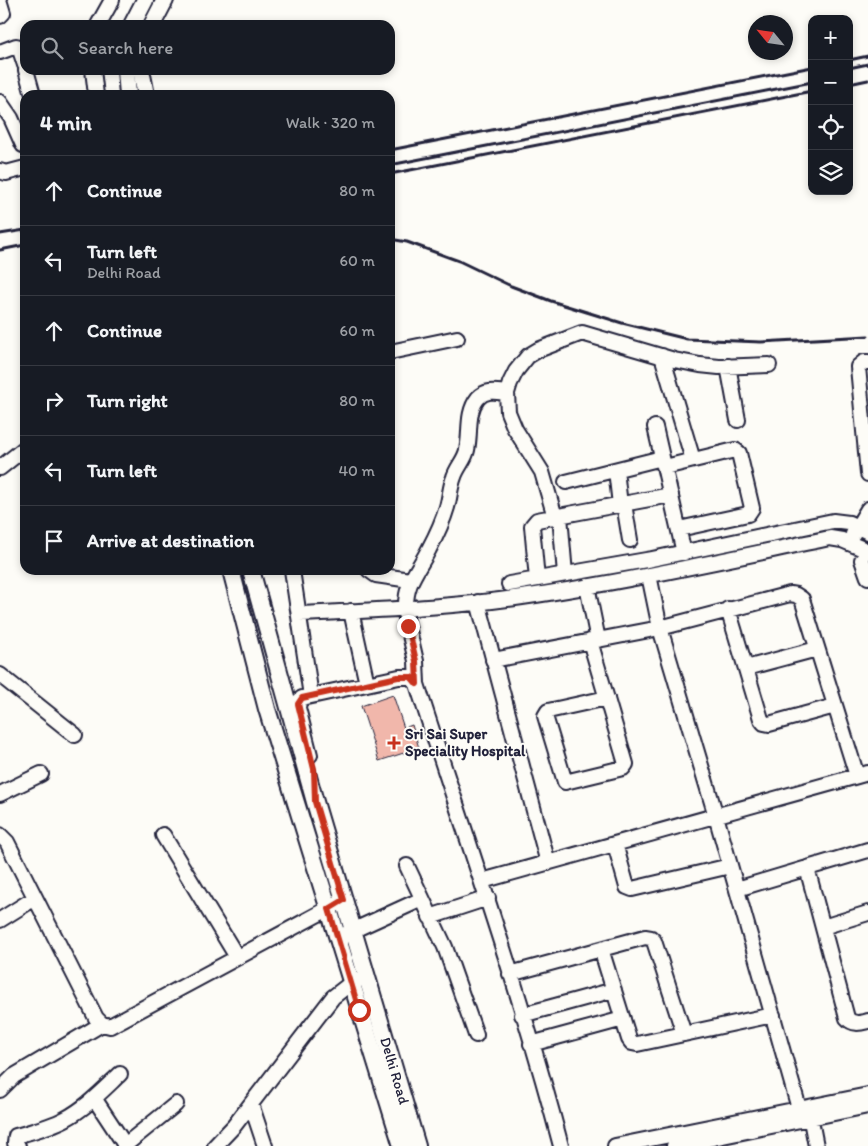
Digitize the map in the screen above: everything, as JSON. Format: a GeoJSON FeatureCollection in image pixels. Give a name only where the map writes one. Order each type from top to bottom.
{"type":"FeatureCollection","features":[{"type":"Feature","properties":{"kind":"main road"},"geometry":{"type":"LineString","coordinates":[[135,20],[145,0]]}},
{"type":"Feature","properties":{"kind":"main road"},"geometry":{"type":"LineString","coordinates":[[155,20],[165,0]]}},
{"type":"Feature","properties":{"kind":"main road"},"geometry":{"type":"LineString","coordinates":[[126,75],[128,90]]}},
{"type":"Feature","properties":{"kind":"main road"},"geometry":{"type":"LineString","coordinates":[[142,75],[145,90]]}},
{"type":"Feature","properties":{"kind":"main road"},"geometry":{"type":"LineString","coordinates":[[232,575],[275,734],[402,1146]]}},
{"type":"Feature","properties":{"kind":"main road","name":"Delhi Road"},"geometry":{"type":"LineString","coordinates":[[252,575],[315,802],[417,1146]]}},
{"type":"Feature","properties":{"kind":"street"},"geometry":{"type":"LineString","coordinates":[[101,20],[112,0]]}},
{"type":"Feature","properties":{"kind":"street"},"geometry":{"type":"LineString","coordinates":[[0,3],[3,10],[0,16]]}},
{"type":"Feature","properties":{"kind":"street"},"geometry":{"type":"LineString","coordinates":[[0,52],[16,46],[19,46],[20,49]]}},
{"type":"Feature","properties":{"kind":"street"},"geometry":{"type":"LineString","coordinates":[[27,75],[32,90]]}},
{"type":"Feature","properties":{"kind":"street"},"geometry":{"type":"LineString","coordinates":[[94,75],[95,90]]}},
{"type":"Feature","properties":{"kind":"street"},"geometry":{"type":"LineString","coordinates":[[0,102],[11,118],[20,138]]}},
{"type":"Feature","properties":{"kind":"street"},"geometry":{"type":"LineString","coordinates":[[0,172],[20,169]]}},
{"type":"Feature","properties":{"kind":"street"},"geometry":{"type":"LineString","coordinates":[[565,574],[557,516],[542,472],[515,429],[508,412],[507,393],[516,370],[528,356],[576,334],[588,333],[662,356],[700,365],[769,365]]}},
{"type":"Feature","properties":{"kind":"street"},"geometry":{"type":"LineString","coordinates":[[395,351],[457,338]]}},
{"type":"Feature","properties":{"kind":"street"},"geometry":{"type":"LineString","coordinates":[[662,356],[693,460]]}},
{"type":"Feature","properties":{"kind":"street"},"geometry":{"type":"LineString","coordinates":[[868,362],[864,362],[858,367],[868,474]]}},
{"type":"Feature","properties":{"kind":"street"},"geometry":{"type":"LineString","coordinates":[[728,366],[738,420]]}},
{"type":"Feature","properties":{"kind":"street"},"geometry":{"type":"LineString","coordinates":[[507,393],[488,392],[478,398],[474,404],[470,418],[468,449],[454,475],[444,514],[429,549],[410,580],[405,604],[416,661],[417,684],[488,898],[547,1093],[561,1146]]}},
{"type":"Feature","properties":{"kind":"street"},"geometry":{"type":"LineString","coordinates":[[655,427],[684,553]]}},
{"type":"Feature","properties":{"kind":"street"},"geometry":{"type":"LineString","coordinates":[[566,482],[616,470],[693,460],[738,451],[752,508],[748,514],[679,529]]}},
{"type":"Feature","properties":{"kind":"street"},"geometry":{"type":"LineString","coordinates":[[0,468],[20,452]]}},
{"type":"Feature","properties":{"kind":"street"},"geometry":{"type":"LineString","coordinates":[[616,470],[630,540]]}},
{"type":"Feature","properties":{"kind":"street"},"geometry":{"type":"LineString","coordinates":[[537,579],[532,526],[536,520],[671,495]]}},
{"type":"Feature","properties":{"kind":"street"},"geometry":{"type":"LineString","coordinates":[[856,534],[868,509]]}},
{"type":"Feature","properties":{"kind":"street"},"geometry":{"type":"LineString","coordinates":[[509,584],[565,574],[642,571],[684,553],[833,521],[841,521],[856,534],[865,555],[868,577]]}},
{"type":"Feature","properties":{"kind":"street"},"geometry":{"type":"LineString","coordinates":[[299,614],[351,611],[405,604],[478,602],[521,597],[587,586],[642,571],[856,534]]}},
{"type":"Feature","properties":{"kind":"street"},"geometry":{"type":"LineString","coordinates":[[642,571],[716,816],[773,1015],[816,1146]]}},
{"type":"Feature","properties":{"kind":"street"},"geometry":{"type":"LineString","coordinates":[[293,575],[312,696]]}},
{"type":"Feature","properties":{"kind":"street"},"geometry":{"type":"LineString","coordinates":[[376,575],[410,580]]}},
{"type":"Feature","properties":{"kind":"street"},"geometry":{"type":"LineString","coordinates":[[587,586],[594,641],[606,698],[626,764],[614,771],[565,782],[545,716],[546,713],[606,698]]}},
{"type":"Feature","properties":{"kind":"street"},"geometry":{"type":"LineString","coordinates":[[482,881],[862,775],[835,706],[802,600],[796,595],[790,594],[728,609],[660,628],[493,660]]}},
{"type":"Feature","properties":{"kind":"street"},"geometry":{"type":"LineString","coordinates":[[478,602],[548,863]]}},
{"type":"Feature","properties":{"kind":"street"},"geometry":{"type":"LineString","coordinates":[[728,609],[764,723],[769,724],[835,706]]}},
{"type":"Feature","properties":{"kind":"street"},"geometry":{"type":"LineString","coordinates":[[351,611],[367,684]]}},
{"type":"Feature","properties":{"kind":"street"},"geometry":{"type":"LineString","coordinates":[[746,668],[817,649]]}},
{"type":"Feature","properties":{"kind":"street"},"geometry":{"type":"LineString","coordinates":[[297,808],[315,802],[314,769],[298,704],[302,698],[398,677],[411,677],[417,684]]}},
{"type":"Feature","properties":{"kind":"street"},"geometry":{"type":"LineString","coordinates":[[2,681],[74,735]]}},
{"type":"Feature","properties":{"kind":"street"},"geometry":{"type":"LineString","coordinates":[[0,794],[41,774]]}},
{"type":"Feature","properties":{"kind":"street"},"geometry":{"type":"LineString","coordinates":[[163,835],[237,957]]}},
{"type":"Feature","properties":{"kind":"street"},"geometry":{"type":"LineString","coordinates":[[2,841],[35,898],[96,1018],[102,1024],[110,1026],[344,900]]}},
{"type":"Feature","properties":{"kind":"street"},"geometry":{"type":"LineString","coordinates":[[615,844],[627,887],[632,889],[730,866]]}},
{"type":"Feature","properties":{"kind":"street"},"geometry":{"type":"LineString","coordinates":[[737,888],[868,850]]}},
{"type":"Feature","properties":{"kind":"street"},"geometry":{"type":"LineString","coordinates":[[407,866],[445,947],[476,1035]]}},
{"type":"Feature","properties":{"kind":"street"},"geometry":{"type":"LineString","coordinates":[[807,868],[847,1018],[856,1024],[868,1021]]}},
{"type":"Feature","properties":{"kind":"street"},"geometry":{"type":"LineString","coordinates":[[0,920],[35,898]]}},
{"type":"Feature","properties":{"kind":"street"},"geometry":{"type":"LineString","coordinates":[[430,917],[488,898]]}},
{"type":"Feature","properties":{"kind":"street"},"geometry":{"type":"LineString","coordinates":[[338,938],[422,899]]}},
{"type":"Feature","properties":{"kind":"street"},"geometry":{"type":"LineString","coordinates":[[822,927],[868,913]]}},
{"type":"Feature","properties":{"kind":"street"},"geometry":{"type":"LineString","coordinates":[[510,974],[645,937],[651,938],[654,942],[684,1034]]}},
{"type":"Feature","properties":{"kind":"street"},"geometry":{"type":"LineString","coordinates":[[601,949],[629,1039],[632,1043],[638,1044],[773,1015]]}},
{"type":"Feature","properties":{"kind":"street"},"geometry":{"type":"LineString","coordinates":[[215,1146],[234,1126],[333,997],[351,983],[367,976]]}},
{"type":"Feature","properties":{"kind":"street"},"geometry":{"type":"LineString","coordinates":[[522,1015],[614,990]]}},
{"type":"Feature","properties":{"kind":"street"},"geometry":{"type":"LineString","coordinates":[[531,1044],[623,1019]]}},
{"type":"Feature","properties":{"kind":"street"},"geometry":{"type":"LineString","coordinates":[[0,1090],[12,1077],[102,1024]]}},
{"type":"Feature","properties":{"kind":"street"},"geometry":{"type":"LineString","coordinates":[[18,1146],[15,1142],[16,1136],[65,1119],[86,1105],[120,1074]]}},
{"type":"Feature","properties":{"kind":"street"},"geometry":{"type":"LineString","coordinates":[[674,1146],[716,1137],[868,1095]]}},
{"type":"Feature","properties":{"kind":"street"},"geometry":{"type":"LineString","coordinates":[[94,1098],[125,1146],[176,1104]]}},
{"type":"Feature","properties":{"kind":"street"},"geometry":{"type":"LineString","coordinates":[[251,1104],[265,1146]]}},
{"type":"Feature","properties":{"kind":"street"},"geometry":{"type":"LineString","coordinates":[[805,1113],[868,1106]]}},
{"type":"Feature","properties":{"kind":"street"},"geometry":{"type":"LineString","coordinates":[[615,1146],[716,1137]]}},
{"type":"Feature","properties":{"kind":"building"},"geometry":{"type":"Polygon","coordinates":[[[393,695],[404,728],[412,725],[419,748],[379,761],[361,706],[393,695]]]}},
{"type":"Feature","properties":{"kind":"railway"},"geometry":{"type":"LineString","coordinates":[[853,59],[868,56]]}},
{"type":"Feature","properties":{"kind":"railway"},"geometry":{"type":"LineString","coordinates":[[853,67],[868,64]]}},
{"type":"Feature","properties":{"kind":"railway"},"geometry":{"type":"LineString","coordinates":[[395,149],[808,68]]}},
{"type":"Feature","properties":{"kind":"railway"},"geometry":{"type":"LineString","coordinates":[[853,83],[868,80]]}},
{"type":"Feature","properties":{"kind":"railway"},"geometry":{"type":"LineString","coordinates":[[395,164],[808,83]]}},
{"type":"Feature","properties":{"kind":"railway"},"geometry":{"type":"LineString","coordinates":[[395,173],[808,92]]}},
{"type":"Feature","properties":{"kind":"railway"},"geometry":{"type":"LineString","coordinates":[[0,234],[20,231]]}},
{"type":"Feature","properties":{"kind":"railway"},"geometry":{"type":"LineString","coordinates":[[395,240],[407,242],[459,261],[511,286],[551,301],[622,323],[687,339],[761,342],[868,336]]}},
{"type":"Feature","properties":{"kind":"railway"},"geometry":{"type":"LineString","coordinates":[[0,250],[20,246]]}},
{"type":"Feature","properties":{"kind":"place","name":"Sri Sai Super Speciality Hospital"},"geometry":{"type":"Point","coordinates":[394,743]}},
{"type":"Feature","properties":{"kind":"route"},"geometry":{"type":"LineString","coordinates":[[359,1010],[329,909],[344,900],[315,802],[316,783],[314,769],[298,704],[302,698],[398,677],[411,677],[417,684],[416,661],[408,626]]}}]}
